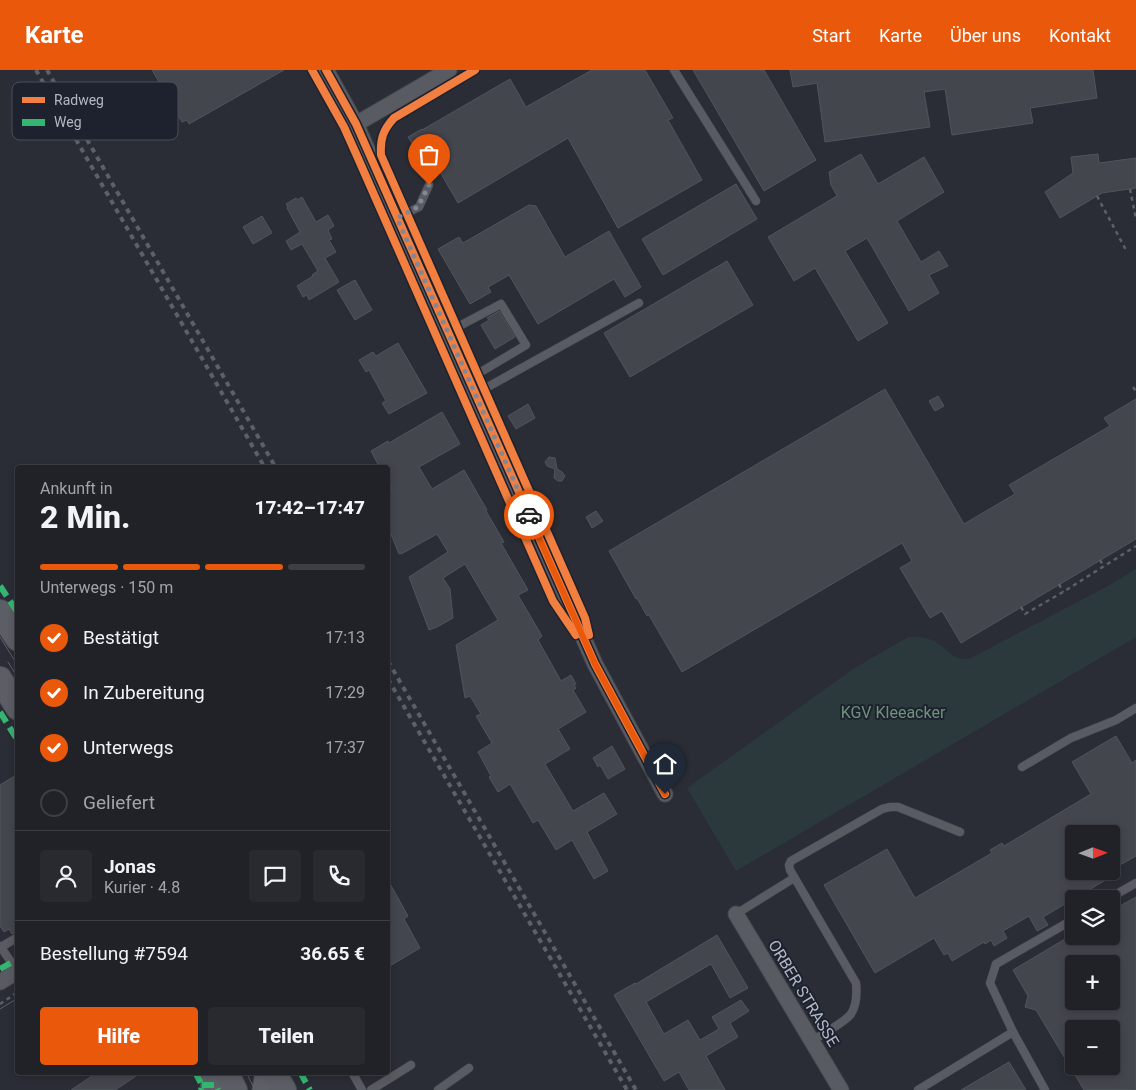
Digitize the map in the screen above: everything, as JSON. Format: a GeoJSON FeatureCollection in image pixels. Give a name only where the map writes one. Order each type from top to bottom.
{"type":"FeatureCollection","features":[{"type":"Feature","properties":{"kind":"main road"},"geometry":{"type":"LineString","coordinates":[[0,612],[15,634]]}},
{"type":"Feature","properties":{"kind":"main road"},"geometry":{"type":"LineString","coordinates":[[0,679],[15,703]]}},
{"type":"Feature","properties":{"kind":"main road"},"geometry":{"type":"LineString","coordinates":[[211,1090],[212,1075]]}},
{"type":"Feature","properties":{"kind":"main road"},"geometry":{"type":"LineString","coordinates":[[228,1075],[235,1090]]}},
{"type":"Feature","properties":{"kind":"main road"},"geometry":{"type":"LineString","coordinates":[[263,1090],[266,1075]]}},
{"type":"Feature","properties":{"kind":"main road"},"geometry":{"type":"LineString","coordinates":[[276,1075],[284,1090]]}},
{"type":"Feature","properties":{"kind":"street"},"geometry":{"type":"LineString","coordinates":[[326,70],[356,124],[595,664],[665,794]]}},
{"type":"Feature","properties":{"kind":"street"},"geometry":{"type":"LineString","coordinates":[[356,124],[449,70]]}},
{"type":"Feature","properties":{"kind":"street","name":"ORBER STRASSE"},"geometry":{"type":"LineString","coordinates":[[736,914],[841,1090]]}},
{"type":"Feature","properties":{"kind":"street"},"geometry":{"type":"LineString","coordinates":[[0,982],[15,972]]}},
{"type":"Feature","properties":{"kind":"lane"},"geometry":{"type":"LineString","coordinates":[[674,70],[756,201]]}},
{"type":"Feature","properties":{"kind":"lane"},"geometry":{"type":"LineString","coordinates":[[397,218],[418,207],[429,185]]}},
{"type":"Feature","properties":{"kind":"lane"},"geometry":{"type":"LineString","coordinates":[[476,394],[639,303]]}},
{"type":"Feature","properties":{"kind":"lane"},"geometry":{"type":"LineString","coordinates":[[448,332],[501,304],[526,346],[469,379]]}},
{"type":"Feature","properties":{"kind":"lane"},"geometry":{"type":"LineString","coordinates":[[1022,767],[1072,738],[1116,720],[1136,708]]}},
{"type":"Feature","properties":{"kind":"lane"},"geometry":{"type":"LineString","coordinates":[[812,1041],[850,1014],[855,1004],[856,983],[794,878],[789,865],[791,861],[882,809],[890,807],[898,807],[960,832]]}},
{"type":"Feature","properties":{"kind":"lane"},"geometry":{"type":"LineString","coordinates":[[736,914],[794,878]]}},
{"type":"Feature","properties":{"kind":"lane"},"geometry":{"type":"LineString","coordinates":[[1120,892],[1136,883]]}},
{"type":"Feature","properties":{"kind":"lane"},"geometry":{"type":"LineString","coordinates":[[1045,1090],[1013,1032],[990,983],[996,964],[1065,924]]}},
{"type":"Feature","properties":{"kind":"lane"},"geometry":{"type":"LineString","coordinates":[[15,939],[0,947],[15,968]]}},
{"type":"Feature","properties":{"kind":"lane"},"geometry":{"type":"LineString","coordinates":[[918,1090],[1013,1032]]}},
{"type":"Feature","properties":{"kind":"lane"},"geometry":{"type":"LineString","coordinates":[[371,1090],[411,1064]]}},
{"type":"Feature","properties":{"kind":"lane"},"geometry":{"type":"LineString","coordinates":[[438,1090],[469,1068]]}},
{"type":"Feature","properties":{"kind":"lane"},"geometry":{"type":"LineString","coordinates":[[354,1075],[362,1090]]}},
{"type":"Feature","properties":{"kind":"path"},"geometry":{"type":"LineString","coordinates":[[1130,189],[1136,219]]}},
{"type":"Feature","properties":{"kind":"path"},"geometry":{"type":"LineString","coordinates":[[1097,196],[1126,250]]}},
{"type":"Feature","properties":{"kind":"path"},"geometry":{"type":"LineString","coordinates":[[1134,387],[1136,392]]}},
{"type":"Feature","properties":{"kind":"path"},"geometry":{"type":"LineString","coordinates":[[1021,607],[1025,614],[1136,546]]}},
{"type":"Feature","properties":{"kind":"path"},"geometry":{"type":"LineString","coordinates":[[1100,560],[1104,567]]}},
{"type":"Feature","properties":{"kind":"path"},"geometry":{"type":"LineString","coordinates":[[1059,584],[1063,592]]}},
{"type":"Feature","properties":{"kind":"path"},"geometry":{"type":"LineString","coordinates":[[0,1004],[15,994]]}},
{"type":"Feature","properties":{"kind":"green space","name":"KGV Kleeacker"},"geometry":{"type":"Polygon","coordinates":[[[1136,569],[1136,637],[736,871],[687,788],[853,669],[908,637],[928,639],[936,642],[957,657],[971,658],[1106,587],[1136,569]]]}},
{"type":"Feature","properties":{"kind":"building"},"geometry":{"type":"Polygon","coordinates":[[[152,70],[284,70],[189,124],[187,120],[182,122],[178,115],[178,82],[159,82],[152,70]]]}},
{"type":"Feature","properties":{"kind":"building"},"geometry":{"type":"Polygon","coordinates":[[[592,70],[645,70],[673,118],[668,120],[702,180],[618,228],[568,138],[458,203],[436,165],[428,170],[408,137],[510,79],[526,107],[592,70]]]}},
{"type":"Feature","properties":{"kind":"building"},"geometry":{"type":"Polygon","coordinates":[[[693,70],[764,70],[816,160],[764,191],[693,70]]]}},
{"type":"Feature","properties":{"kind":"building"},"geometry":{"type":"Polygon","coordinates":[[[790,70],[1093,70],[1097,98],[1030,108],[1033,123],[952,135],[945,89],[924,92],[930,127],[825,142],[817,83],[793,87],[790,70]]]}},
{"type":"Feature","properties":{"kind":"building"},"geometry":{"type":"Polygon","coordinates":[[[861,154],[878,184],[924,157],[944,192],[897,221],[921,262],[939,251],[948,266],[929,275],[939,293],[909,311],[867,238],[845,251],[888,323],[858,341],[815,268],[794,281],[768,237],[837,196],[831,185],[829,172],[861,154]]]}},
{"type":"Feature","properties":{"kind":"building"},"geometry":{"type":"Polygon","coordinates":[[[1098,154],[1099,163],[1136,158],[1136,188],[1102,193],[1060,218],[1045,192],[1073,173],[1071,157],[1098,154]]]}},
{"type":"Feature","properties":{"kind":"building"},"geometry":{"type":"Polygon","coordinates":[[[736,184],[757,219],[663,275],[642,239],[736,184]]]}},
{"type":"Feature","properties":{"kind":"building"},"geometry":{"type":"Polygon","coordinates":[[[302,197],[316,222],[328,215],[334,226],[328,230],[332,239],[329,240],[336,252],[325,258],[339,282],[309,300],[307,295],[303,297],[297,286],[318,271],[302,244],[291,250],[286,241],[300,232],[286,204],[302,197]]]}},
{"type":"Feature","properties":{"kind":"building"},"geometry":{"type":"Polygon","coordinates":[[[529,205],[536,206],[565,257],[609,231],[641,287],[625,297],[614,279],[538,324],[509,275],[488,287],[491,292],[470,304],[438,249],[459,237],[463,243],[529,205]]]}},
{"type":"Feature","properties":{"kind":"building"},"geometry":{"type":"Polygon","coordinates":[[[262,216],[272,233],[253,244],[243,227],[262,216]]]}},
{"type":"Feature","properties":{"kind":"building"},"geometry":{"type":"Polygon","coordinates":[[[727,261],[753,305],[630,377],[604,333],[727,261]]]}},
{"type":"Feature","properties":{"kind":"building"},"geometry":{"type":"Polygon","coordinates":[[[355,280],[372,310],[355,320],[337,290],[355,280]]]}},
{"type":"Feature","properties":{"kind":"building"},"geometry":{"type":"Polygon","coordinates":[[[499,311],[515,337],[495,349],[481,325],[489,320],[487,318],[499,311]]]}},
{"type":"Feature","properties":{"kind":"building"},"geometry":{"type":"Polygon","coordinates":[[[398,343],[427,393],[389,414],[382,403],[386,401],[369,370],[366,372],[359,360],[373,352],[376,356],[398,343]]]}},
{"type":"Feature","properties":{"kind":"building"},"geometry":{"type":"Polygon","coordinates":[[[885,389],[964,524],[1015,494],[1009,485],[1110,426],[1104,418],[1136,399],[1136,539],[961,643],[942,611],[930,618],[900,568],[912,561],[902,543],[682,672],[649,615],[647,616],[636,599],[609,551],[885,389]]]}},
{"type":"Feature","properties":{"kind":"building"},"geometry":{"type":"Polygon","coordinates":[[[938,396],[944,406],[935,411],[929,401],[938,396]]]}},
{"type":"Feature","properties":{"kind":"building"},"geometry":{"type":"Polygon","coordinates":[[[528,404],[535,418],[516,429],[508,416],[528,404]]]}},
{"type":"Feature","properties":{"kind":"building"},"geometry":{"type":"Polygon","coordinates":[[[442,412],[460,444],[419,467],[432,489],[464,470],[504,542],[501,543],[528,590],[518,595],[542,636],[538,640],[561,681],[571,675],[576,684],[574,685],[576,688],[573,690],[586,712],[558,729],[570,749],[545,764],[573,811],[604,793],[617,814],[587,832],[608,871],[594,879],[572,840],[556,850],[538,820],[533,823],[510,784],[498,792],[489,777],[491,776],[478,752],[492,743],[476,716],[481,714],[470,696],[465,698],[456,645],[498,620],[465,564],[443,578],[450,589],[453,618],[429,630],[409,577],[448,552],[437,534],[399,554],[390,532],[390,490],[392,489],[390,484],[390,465],[378,465],[371,451],[388,441],[389,443],[442,412]]]}},
{"type":"Feature","properties":{"kind":"building"},"geometry":{"type":"Polygon","coordinates":[[[549,457],[555,458],[557,469],[565,476],[562,481],[554,478],[555,469],[547,466],[545,462],[549,457]]]}},
{"type":"Feature","properties":{"kind":"building"},"geometry":{"type":"Polygon","coordinates":[[[596,511],[603,521],[592,528],[586,517],[596,511]]]}},
{"type":"Feature","properties":{"kind":"building"},"geometry":{"type":"Polygon","coordinates":[[[1116,736],[1132,763],[1136,760],[1136,856],[1120,865],[1120,825],[1065,825],[1065,880],[1106,880],[1089,890],[1065,890],[1065,904],[1043,917],[1048,925],[1037,931],[1029,916],[1003,931],[1007,938],[994,946],[991,940],[985,944],[984,942],[952,961],[948,953],[944,955],[934,938],[875,973],[824,885],[887,849],[915,898],[992,853],[990,850],[1002,843],[1004,846],[1091,794],[1072,762],[1116,736]]]}},
{"type":"Feature","properties":{"kind":"building"},"geometry":{"type":"Polygon","coordinates":[[[612,746],[625,769],[608,779],[600,765],[598,767],[593,758],[612,746]]]}},
{"type":"Feature","properties":{"kind":"building"},"geometry":{"type":"Polygon","coordinates":[[[15,776],[15,932],[12,934],[9,929],[4,932],[0,926],[0,785],[15,776]]]}},
{"type":"Feature","properties":{"kind":"building"},"geometry":{"type":"Polygon","coordinates":[[[390,884],[408,916],[404,919],[420,948],[390,966],[390,884]]]}},
{"type":"Feature","properties":{"kind":"building"},"geometry":{"type":"Polygon","coordinates":[[[1136,897],[1136,1090],[1084,1090],[1075,1075],[1120,1075],[1120,1020],[1065,1020],[1065,1058],[1036,1010],[1025,1007],[1028,996],[1013,970],[1065,939],[1065,945],[1120,945],[1120,906],[1136,897]]]}},
{"type":"Feature","properties":{"kind":"building"},"geometry":{"type":"Polygon","coordinates":[[[717,935],[748,988],[730,998],[711,964],[646,1002],[664,1034],[688,1020],[700,1040],[719,1029],[712,1017],[741,1000],[749,1011],[730,1023],[738,1037],[706,1056],[725,1090],[689,1090],[679,1072],[664,1081],[614,995],[636,984],[717,935]]]}},
{"type":"Feature","properties":{"kind":"building"},"geometry":{"type":"Polygon","coordinates":[[[1009,1062],[1026,1090],[961,1090],[1009,1062]]]}},
{"type":"Feature","properties":{"kind":"building"},"geometry":{"type":"Polygon","coordinates":[[[94,1075],[138,1075],[115,1090],[71,1090],[94,1075]]]}},
{"type":"Feature","properties":{"kind":"tram line"},"geometry":{"type":"LineString","coordinates":[[0,637],[15,661]]}},
{"type":"Feature","properties":{"kind":"tram line"},"geometry":{"type":"LineString","coordinates":[[8,662],[15,673]]}},
{"type":"Feature","properties":{"kind":"tram line"},"geometry":{"type":"LineString","coordinates":[[0,1009],[15,1000]]}},
{"type":"Feature","properties":{"kind":"tram line"},"geometry":{"type":"LineString","coordinates":[[248,1075],[255,1090]]}},
{"type":"Feature","properties":{"kind":"railway"},"geometry":{"type":"LineString","coordinates":[[36,70],[43,82]]}},
{"type":"Feature","properties":{"kind":"railway"},"geometry":{"type":"LineString","coordinates":[[47,70],[54,82]]}},
{"type":"Feature","properties":{"kind":"railway"},"geometry":{"type":"LineString","coordinates":[[76,140],[263,465]]}},
{"type":"Feature","properties":{"kind":"railway"},"geometry":{"type":"LineString","coordinates":[[87,140],[274,465]]}},
{"type":"Feature","properties":{"kind":"railway"},"geometry":{"type":"LineString","coordinates":[[390,664],[636,1090]]}},
{"type":"Feature","properties":{"kind":"railway"},"geometry":{"type":"LineString","coordinates":[[390,682],[627,1090]]}},
{"type":"Feature","properties":{"kind":"marked path"},"geometry":{"type":"LineString","coordinates":[[0,586],[15,608]]}},
{"type":"Feature","properties":{"kind":"marked path"},"geometry":{"type":"LineString","coordinates":[[0,712],[15,736]]}},
{"type":"Feature","properties":{"kind":"marked path"},"geometry":{"type":"LineString","coordinates":[[0,969],[15,961]]}},
{"type":"Feature","properties":{"kind":"marked path"},"geometry":{"type":"LineString","coordinates":[[197,1075],[202,1085],[201,1090]]}},
{"type":"Feature","properties":{"kind":"marked path"},"geometry":{"type":"LineString","coordinates":[[302,1075],[310,1090]]}},
{"type":"Feature","properties":{"kind":"marked path"},"geometry":{"type":"LineString","coordinates":[[202,1085],[216,1085],[218,1090]]}},
{"type":"Feature","properties":{"kind":"cycle path"},"geometry":{"type":"LineString","coordinates":[[312,70],[344,127],[553,601],[576,635]]}},
{"type":"Feature","properties":{"kind":"cycle path"},"geometry":{"type":"LineString","coordinates":[[326,70],[356,124],[595,664],[665,794]]}},
{"type":"Feature","properties":{"kind":"cycle path"},"geometry":{"type":"LineString","coordinates":[[475,70],[394,118],[383,135],[381,155],[585,618],[589,635]]}},
{"type":"Feature","properties":{"kind":"way so far"},"geometry":{"type":"LineString","coordinates":[[429,185],[418,207],[397,218],[529,515]]}},
{"type":"Feature","properties":{"kind":"route"},"geometry":{"type":"LineString","coordinates":[[529,515],[595,664],[665,794]]}}]}
